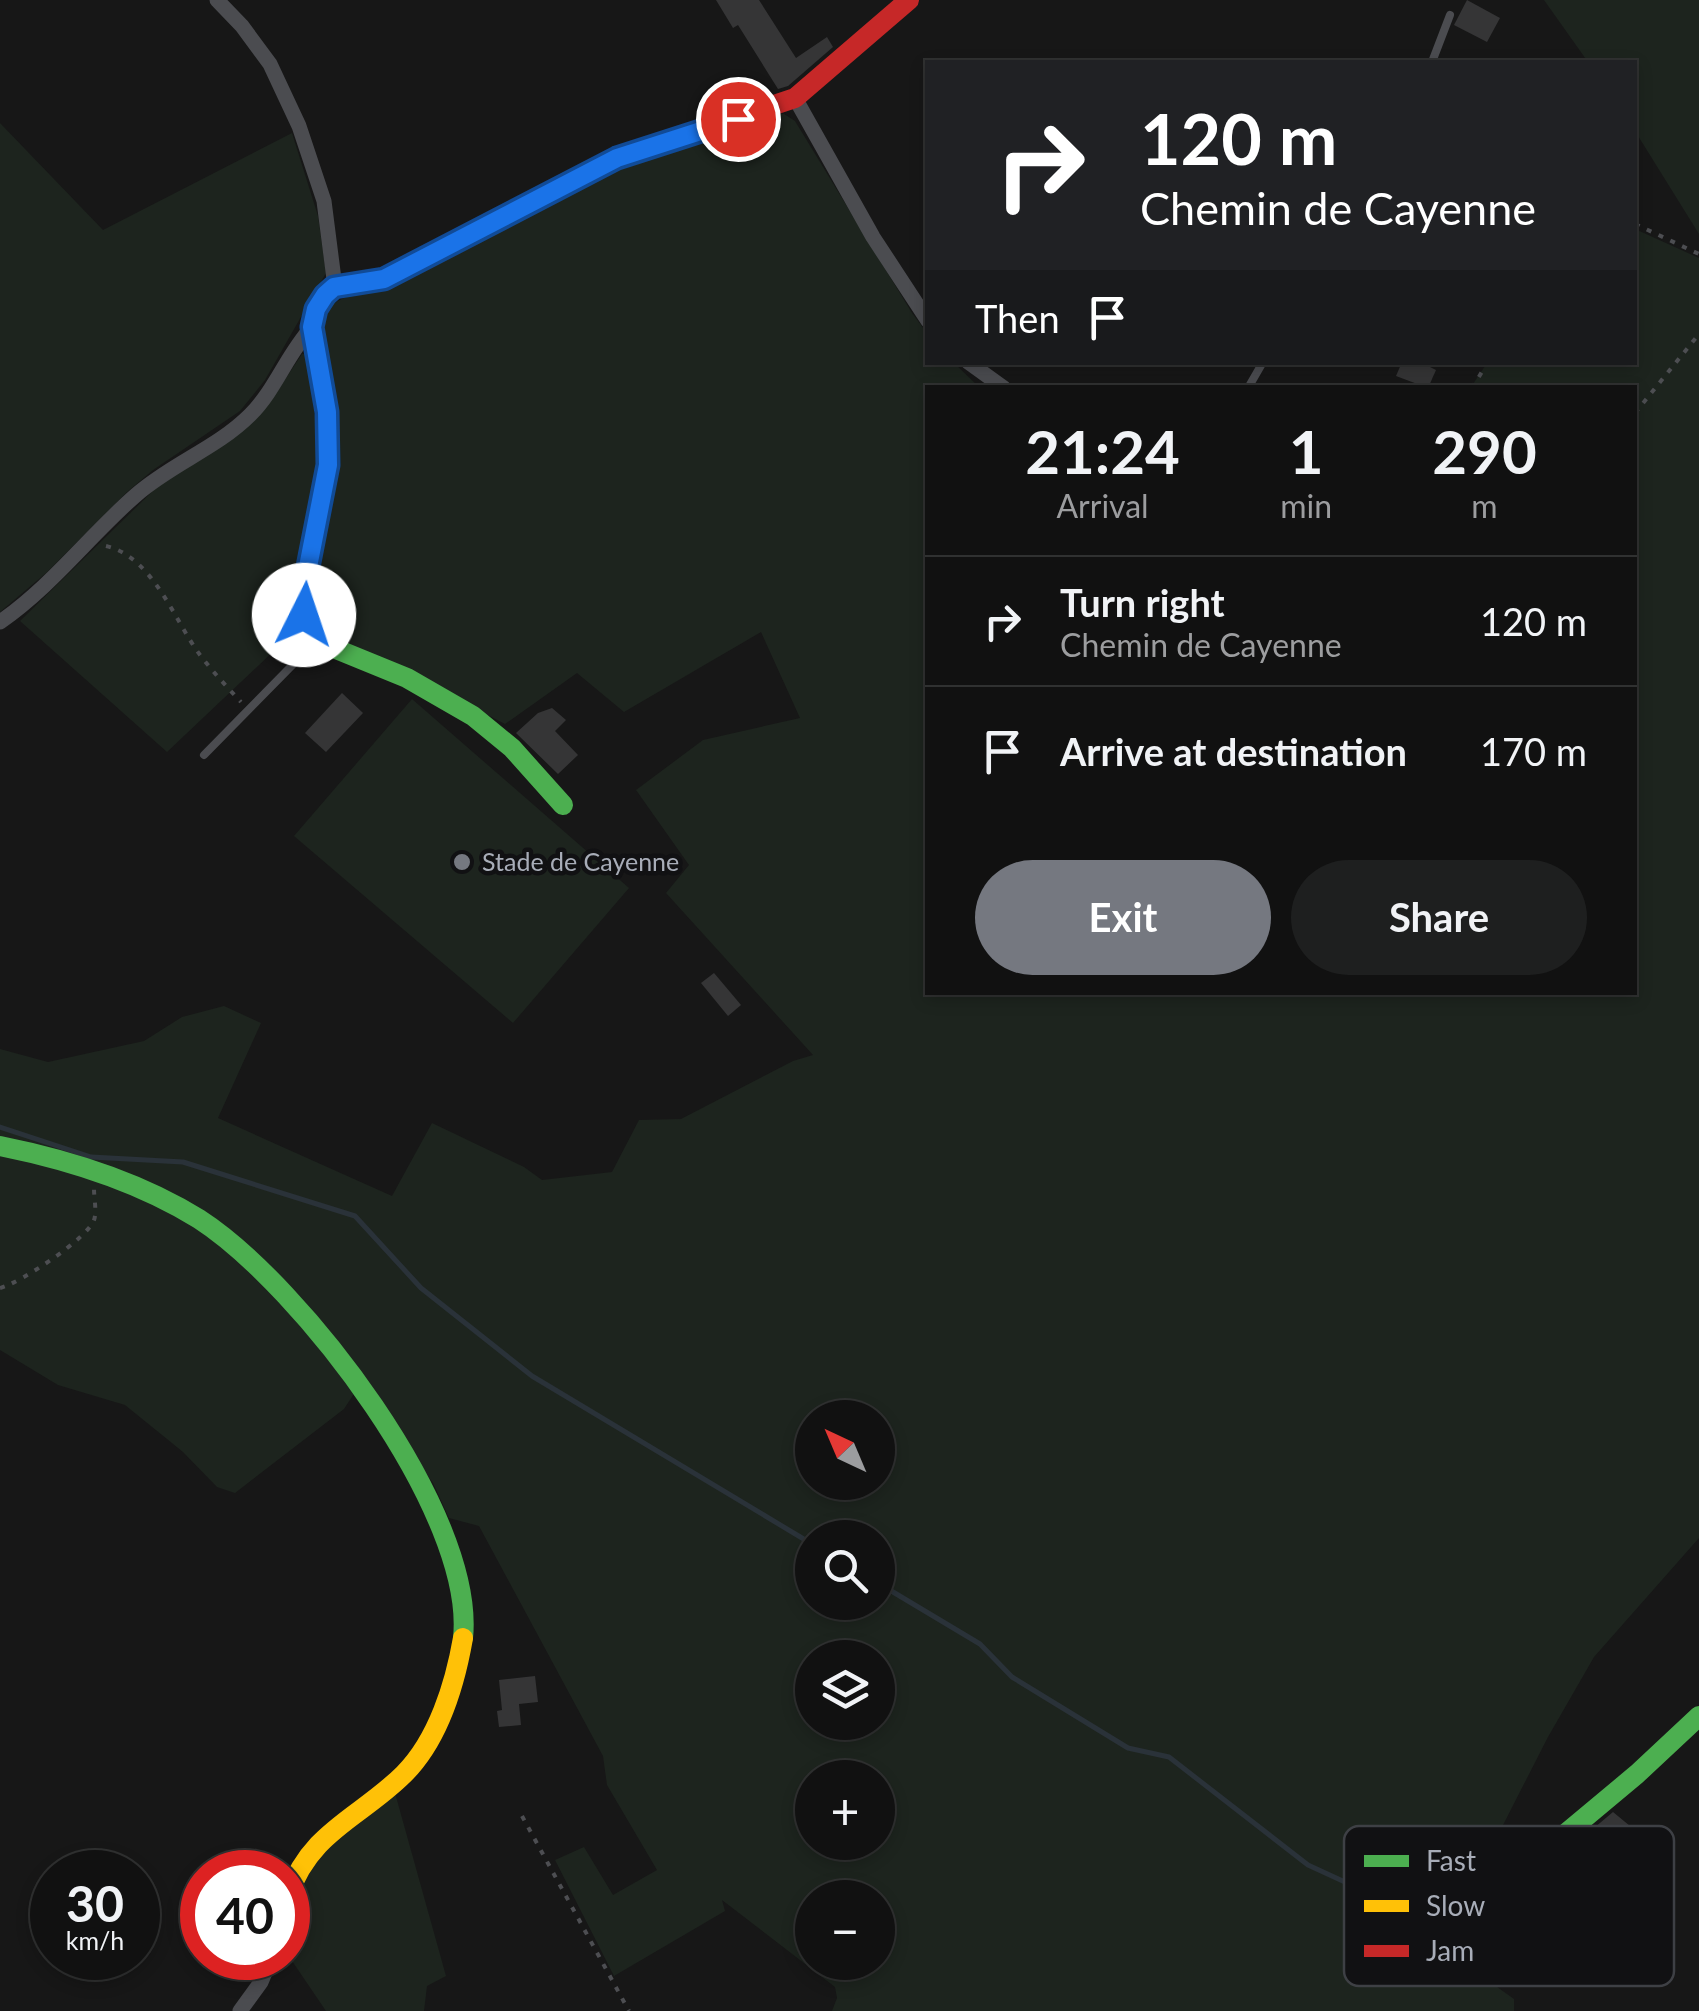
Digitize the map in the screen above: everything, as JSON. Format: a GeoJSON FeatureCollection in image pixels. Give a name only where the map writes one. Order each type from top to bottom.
{"type":"FeatureCollection","features":[{"type":"Feature","properties":{"kind":"street"},"geometry":{"type":"LineString","coordinates":[[217,0],[270,64],[299,126],[324,202],[334,287]]}},
{"type":"Feature","properties":{"kind":"street"},"geometry":{"type":"LineString","coordinates":[[563,805],[525,760],[466,712],[435,692],[341,652],[319,638],[304,615],[303,599],[328,465],[327,412],[312,327],[316,309],[334,287],[384,279],[617,158],[795,98],[909,0]]}},
{"type":"Feature","properties":{"kind":"street"},"geometry":{"type":"LineString","coordinates":[[795,98],[873,237],[925,315]]}},
{"type":"Feature","properties":{"kind":"street"},"geometry":{"type":"LineString","coordinates":[[0,622],[86,546],[135,496],[248,418],[269,395],[298,342],[312,327]]}},
{"type":"Feature","properties":{"kind":"street"},"geometry":{"type":"LineString","coordinates":[[972,365],[1000,385]]}},
{"type":"Feature","properties":{"kind":"street"},"geometry":{"type":"LineString","coordinates":[[0,1146],[121,1180],[198,1219],[279,1286],[312,1320],[366,1393],[403,1453],[447,1541],[464,1623],[449,1690],[422,1754],[390,1787],[320,1839],[310,1852]]}},
{"type":"Feature","properties":{"kind":"street"},"geometry":{"type":"LineString","coordinates":[[1575,1826],[1699,1716]]}},
{"type":"Feature","properties":{"kind":"street"},"geometry":{"type":"LineString","coordinates":[[240,2011],[261,1980]]}},
{"type":"Feature","properties":{"kind":"lane"},"geometry":{"type":"LineString","coordinates":[[1433,60],[1450,15]]}},
{"type":"Feature","properties":{"kind":"lane"},"geometry":{"type":"LineString","coordinates":[[204,755],[319,638]]}},
{"type":"Feature","properties":{"kind":"path"},"geometry":{"type":"LineString","coordinates":[[1637,225],[1699,254]]}},
{"type":"Feature","properties":{"kind":"path"},"geometry":{"type":"LineString","coordinates":[[1637,412],[1699,334]]}},
{"type":"Feature","properties":{"kind":"path"},"geometry":{"type":"LineString","coordinates":[[86,546],[118,549],[142,568],[201,656],[248,710]]}},
{"type":"Feature","properties":{"kind":"path"},"geometry":{"type":"LineString","coordinates":[[0,1288],[18,1284],[81,1239],[95,1219],[94,1190],[102,1174]]}},
{"type":"Feature","properties":{"kind":"path"},"geometry":{"type":"LineString","coordinates":[[522,1816],[629,2011]]}},
{"type":"Feature","properties":{"kind":"shaded area"},"geometry":{"type":"Polygon","coordinates":[[[1544,0],[1699,0],[1699,234],[1637,134],[1637,60],[1587,60],[1544,0]]]}},
{"type":"Feature","properties":{"kind":"shaded area"},"geometry":{"type":"Polygon","coordinates":[[[764,114],[784,114],[795,121],[925,330],[925,365],[956,365],[977,385],[925,385],[925,995],[1637,995],[1637,385],[1472,385],[1486,365],[1637,365],[1637,230],[1699,258],[1699,1538],[1594,1657],[1503,1826],[1344,1826],[1344,1986],[1496,1986],[1514,1999],[1514,2011],[832,2011],[837,1998],[835,1987],[826,1980],[895,1980],[895,1880],[795,1880],[795,1956],[722,1900],[725,1911],[614,1976],[555,1860],[584,1847],[613,1895],[657,1870],[607,1785],[603,1756],[479,1526],[449,1518],[433,1483],[361,1383],[344,1409],[235,1493],[217,1487],[183,1452],[125,1405],[58,1385],[0,1350],[0,1049],[48,1062],[144,1041],[182,1017],[224,1006],[261,1023],[218,1118],[392,1196],[432,1123],[524,1167],[542,1180],[612,1172],[639,1120],[681,1119],[793,1061],[813,1055],[666,893],[689,865],[636,790],[703,740],[800,718],[761,632],[624,712],[577,673],[505,724],[334,639],[316,619],[311,597],[338,431],[321,325],[328,310],[351,296],[367,292],[624,163],[764,114]]]}},
{"type":"Feature","properties":{"kind":"shaded area"},"geometry":{"type":"Polygon","coordinates":[[[0,123],[103,230],[292,133],[318,216],[326,273],[265,380],[240,411],[153,470],[0,612],[0,123]]]}},
{"type":"Feature","properties":{"kind":"shaded area"},"geometry":{"type":"Polygon","coordinates":[[[302,354],[307,354],[320,455],[315,499],[291,601],[295,631],[167,752],[20,621],[164,480],[274,396],[302,354]]]}},
{"type":"Feature","properties":{"kind":"shaded area","name":"Stade de Cayenne"},"geometry":{"type":"Polygon","coordinates":[[[412,699],[629,888],[513,1023],[294,836],[412,699]]]}},
{"type":"Feature","properties":{"kind":"shaded area"},"geometry":{"type":"Polygon","coordinates":[[[395,1793],[446,1976],[427,1986],[424,2011],[326,2011],[305,1980],[310,1980],[310,1862],[318,1849],[395,1793]]]}},
{"type":"Feature","properties":{"kind":"building"},"geometry":{"type":"Polygon","coordinates":[[[716,0],[759,0],[796,58],[827,37],[833,47],[788,86],[778,89],[738,25],[733,28],[716,0]]]}},
{"type":"Feature","properties":{"kind":"building"},"geometry":{"type":"Polygon","coordinates":[[[1467,0],[1500,18],[1487,42],[1454,25],[1467,0]]]}},
{"type":"Feature","properties":{"kind":"building"},"geometry":{"type":"Polygon","coordinates":[[[1401,365],[1426,365],[1436,370],[1429,385],[1396,376],[1401,365]]]}},
{"type":"Feature","properties":{"kind":"building"},"geometry":{"type":"Polygon","coordinates":[[[342,693],[363,713],[326,752],[305,733],[342,693]]]}},
{"type":"Feature","properties":{"kind":"building"},"geometry":{"type":"Polygon","coordinates":[[[552,708],[566,720],[555,731],[578,755],[558,774],[516,733],[538,713],[552,708]]]}},
{"type":"Feature","properties":{"kind":"building"},"geometry":{"type":"Polygon","coordinates":[[[714,973],[741,1005],[728,1016],[701,983],[714,973]]]}},
{"type":"Feature","properties":{"kind":"building"},"geometry":{"type":"Polygon","coordinates":[[[535,1676],[538,1702],[519,1704],[521,1725],[499,1727],[499,1680],[535,1676]]]}},
{"type":"Feature","properties":{"kind":"building"},"geometry":{"type":"Polygon","coordinates":[[[1613,1812],[1630,1826],[1596,1826],[1613,1812]]]}},
{"type":"Feature","properties":{"kind":"waterway"},"geometry":{"type":"LineString","coordinates":[[0,1127],[91,1157],[183,1162],[355,1216],[421,1288],[532,1376],[795,1534]]}},
{"type":"Feature","properties":{"kind":"waterway"},"geometry":{"type":"LineString","coordinates":[[895,1593],[980,1644],[1012,1677],[1128,1748],[1169,1757],[1308,1865],[1344,1882]]}},
{"type":"Feature","properties":{"kind":"traffic: fast"},"geometry":{"type":"LineString","coordinates":[[563,805],[512,748],[473,716],[407,678],[336,649],[310,627],[303,599],[328,465],[327,412],[312,327],[316,309],[335,287],[384,279],[617,158],[774,105]]}},
{"type":"Feature","properties":{"kind":"traffic: fast"},"geometry":{"type":"LineString","coordinates":[[0,1146],[103,1174],[176,1206],[240,1251],[285,1295],[374,1406],[412,1468],[442,1529],[460,1587],[463,1638]]}},
{"type":"Feature","properties":{"kind":"traffic: fast"},"geometry":{"type":"LineString","coordinates":[[1575,1826],[1699,1716]]}},
{"type":"Feature","properties":{"kind":"traffic: slow"},"geometry":{"type":"LineString","coordinates":[[310,1855],[416,1760],[436,1728],[450,1692],[463,1638]]}},
{"type":"Feature","properties":{"kind":"traffic: jam"},"geometry":{"type":"LineString","coordinates":[[774,105],[795,98],[909,0]]}},
{"type":"Feature","properties":{"kind":"place","name":"Stade de Cayenne"},"geometry":{"type":"Point","coordinates":[462,862]}},
{"type":"Feature","properties":{"kind":"route"},"geometry":{"type":"LineString","coordinates":[[304,615],[308,567],[328,465],[327,412],[312,327],[316,309],[325,295],[334,287],[384,279],[617,158],[738,119]]}}]}
